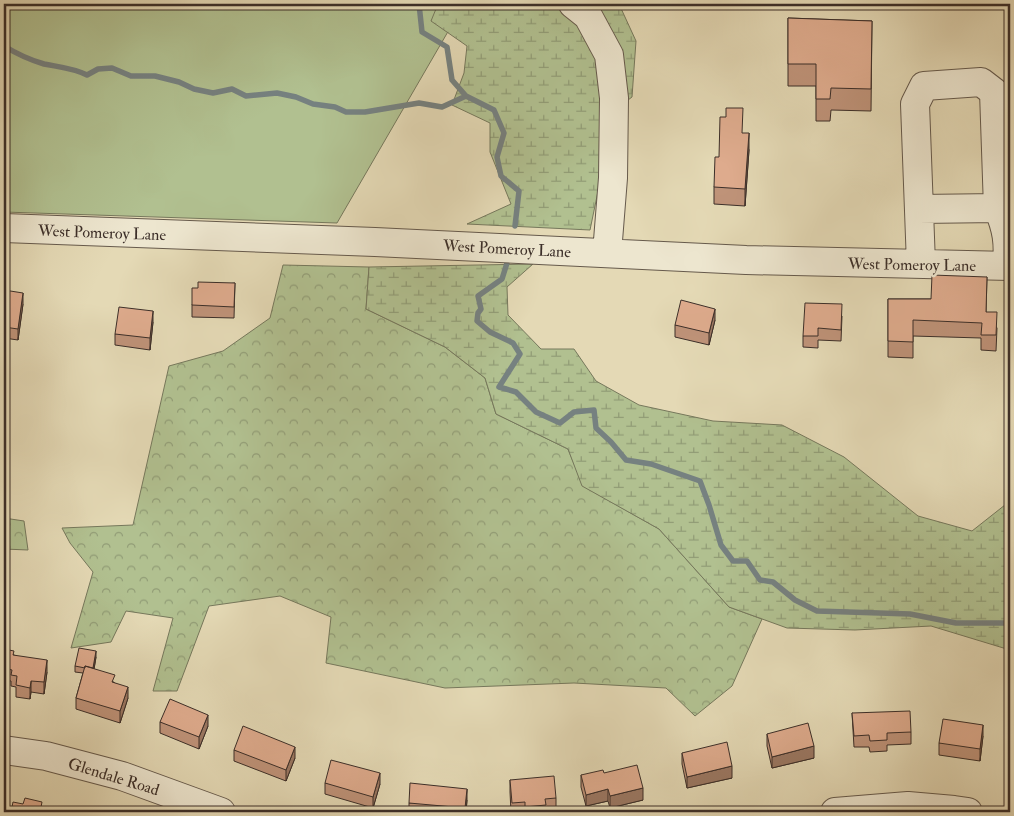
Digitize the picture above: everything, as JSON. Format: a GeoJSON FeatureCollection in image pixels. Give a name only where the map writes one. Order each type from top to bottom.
{"type":"FeatureCollection","features":[{"type":"Feature","properties":{"kind":"street"},"geometry":{"type":"LineString","coordinates":[[574,4],[588,16],[609,55],[614,98],[613,178],[607,253]]}},
{"type":"Feature","properties":{"kind":"street"},"geometry":{"type":"LineString","coordinates":[[921,264],[915,104],[924,86],[982,82],[994,92],[998,208],[1004,223],[1008,243],[1009,266]]}},
{"type":"Feature","properties":{"kind":"street"},"geometry":{"type":"LineString","coordinates":[[920,209],[998,208]]}},
{"type":"Feature","properties":{"kind":"street","name":"West Pomeroy Lane"},"geometry":{"type":"LineString","coordinates":[[4,228],[375,242],[746,260],[1009,266]]}},
{"type":"Feature","properties":{"kind":"street","name":"Glendale Road"},"geometry":{"type":"LineString","coordinates":[[4,750],[46,756],[122,776],[221,812]]}},
{"type":"Feature","properties":{"kind":"street"},"geometry":{"type":"LineString","coordinates":[[835,812],[908,806],[968,812]]}},
{"type":"Feature","properties":{"kind":"green space"},"geometry":{"type":"Polygon","coordinates":[[[4,4],[464,4],[337,223],[4,212],[4,4]]]}},
{"type":"Feature","properties":{"kind":"green space"},"geometry":{"type":"Polygon","coordinates":[[[438,4],[619,4],[636,41],[632,97],[603,119],[602,172],[590,230],[467,224],[511,204],[490,152],[490,123],[452,105],[464,73],[467,46],[431,21],[438,4]]]}},
{"type":"Feature","properties":{"kind":"green space"},"geometry":{"type":"Polygon","coordinates":[[[533,264],[507,287],[508,315],[541,349],[574,349],[596,381],[639,405],[713,421],[782,425],[844,457],[918,516],[972,531],[1010,501],[1010,650],[931,626],[855,630],[787,628],[729,607],[659,529],[582,486],[568,449],[496,414],[485,378],[445,347],[366,309],[369,267],[533,264]]]}},
{"type":"Feature","properties":{"kind":"green space"},"geometry":{"type":"Polygon","coordinates":[[[283,265],[369,267],[366,309],[445,347],[485,378],[496,414],[568,449],[583,486],[659,529],[729,607],[762,619],[732,686],[695,716],[666,688],[574,683],[445,688],[326,663],[331,617],[280,596],[209,606],[177,691],[153,691],[173,618],[126,611],[111,642],[71,648],[93,572],[70,543],[62,528],[133,525],[169,366],[223,351],[270,318],[283,265]]]}},
{"type":"Feature","properties":{"kind":"green space"},"geometry":{"type":"Polygon","coordinates":[[[4,518],[24,521],[28,550],[4,549],[4,518]]]}},
{"type":"Feature","properties":{"kind":"building"},"geometry":{"type":"Polygon","coordinates":[[[788,18],[872,21],[871,89],[831,88],[830,99],[816,99],[816,64],[788,64],[788,18]]]}},
{"type":"Feature","properties":{"kind":"building"},"geometry":{"type":"Polygon","coordinates":[[[726,108],[743,108],[742,133],[749,133],[745,189],[714,187],[715,157],[719,157],[720,117],[726,117],[726,108]]]}},
{"type":"Feature","properties":{"kind":"building"},"geometry":{"type":"Polygon","coordinates":[[[932,275],[987,277],[986,312],[997,312],[996,335],[981,335],[982,323],[913,320],[913,342],[888,341],[888,299],[931,299],[932,275]]]}},
{"type":"Feature","properties":{"kind":"building"},"geometry":{"type":"Polygon","coordinates":[[[198,282],[235,283],[234,307],[192,305],[192,288],[198,288],[198,282]]]}},
{"type":"Feature","properties":{"kind":"building"},"geometry":{"type":"Polygon","coordinates":[[[4,290],[23,293],[18,329],[4,327],[4,290]]]}},
{"type":"Feature","properties":{"kind":"building"},"geometry":{"type":"Polygon","coordinates":[[[681,300],[715,309],[709,333],[675,325],[681,300]]]}},
{"type":"Feature","properties":{"kind":"building"},"geometry":{"type":"Polygon","coordinates":[[[805,303],[842,304],[841,330],[818,328],[818,336],[803,336],[805,303]]]}},
{"type":"Feature","properties":{"kind":"building"},"geometry":{"type":"Polygon","coordinates":[[[119,307],[153,311],[150,338],[115,334],[119,307]]]}},
{"type":"Feature","properties":{"kind":"building"},"geometry":{"type":"Polygon","coordinates":[[[79,648],[96,651],[93,668],[75,666],[79,648]]]}},
{"type":"Feature","properties":{"kind":"building"},"geometry":{"type":"Polygon","coordinates":[[[4,649],[14,651],[13,655],[47,660],[44,682],[31,681],[30,688],[16,685],[17,676],[11,675],[12,670],[4,668],[4,649]]]}},
{"type":"Feature","properties":{"kind":"building"},"geometry":{"type":"Polygon","coordinates":[[[85,666],[115,675],[112,682],[128,687],[120,711],[76,698],[85,666]]]}},
{"type":"Feature","properties":{"kind":"building"},"geometry":{"type":"Polygon","coordinates":[[[170,699],[208,715],[199,737],[160,722],[170,699]]]}},
{"type":"Feature","properties":{"kind":"building"},"geometry":{"type":"Polygon","coordinates":[[[910,711],[911,732],[887,733],[887,740],[870,741],[869,735],[854,736],[852,713],[910,711]]]}},
{"type":"Feature","properties":{"kind":"building"},"geometry":{"type":"Polygon","coordinates":[[[943,719],[983,725],[980,749],[939,743],[943,719]]]}},
{"type":"Feature","properties":{"kind":"building"},"geometry":{"type":"Polygon","coordinates":[[[808,723],[814,746],[772,757],[767,734],[808,723]]]}},
{"type":"Feature","properties":{"kind":"building"},"geometry":{"type":"Polygon","coordinates":[[[243,726],[295,747],[286,770],[234,750],[243,726]]]}},
{"type":"Feature","properties":{"kind":"building"},"geometry":{"type":"Polygon","coordinates":[[[727,742],[732,766],[687,777],[682,753],[727,742]]]}},
{"type":"Feature","properties":{"kind":"building"},"geometry":{"type":"Polygon","coordinates":[[[331,760],[380,773],[373,797],[325,783],[331,760]]]}},
{"type":"Feature","properties":{"kind":"building"},"geometry":{"type":"Polygon","coordinates":[[[637,765],[643,788],[610,796],[608,789],[586,795],[581,775],[603,770],[604,773],[637,765]]]}},
{"type":"Feature","properties":{"kind":"building"},"geometry":{"type":"Polygon","coordinates":[[[554,776],[556,798],[545,799],[546,805],[525,807],[525,802],[512,803],[510,780],[554,776]]]}},
{"type":"Feature","properties":{"kind":"building"},"geometry":{"type":"Polygon","coordinates":[[[410,783],[467,789],[465,808],[409,803],[410,783]]]}},
{"type":"Feature","properties":{"kind":"building"},"geometry":{"type":"Polygon","coordinates":[[[25,798],[42,802],[41,807],[56,812],[11,812],[13,802],[23,804],[25,798]]]}},
{"type":"Feature","properties":{"kind":"waterway"},"geometry":{"type":"LineString","coordinates":[[419,4],[422,32],[447,47],[452,80],[466,96],[494,110],[504,133],[497,157],[501,176],[519,191],[515,226]]}},
{"type":"Feature","properties":{"kind":"waterway"},"geometry":{"type":"LineString","coordinates":[[4,46],[34,61],[71,69],[87,75],[98,69],[112,68],[131,76],[155,76],[179,82],[194,89],[213,93],[232,89],[246,96],[277,93],[296,97],[313,104],[335,107],[346,112],[365,112],[419,103],[442,107],[466,96]]}},
{"type":"Feature","properties":{"kind":"waterway"},"geometry":{"type":"LineString","coordinates":[[507,263],[502,279],[478,296],[481,309],[478,313],[477,321],[490,332],[513,343],[520,354],[499,387],[516,392],[536,412],[560,423],[574,412],[594,410],[596,428],[626,460],[651,464],[700,481],[721,545],[733,561],[747,561],[760,580],[773,582],[795,600],[817,611],[910,614],[956,623],[1010,623]]}}]}
